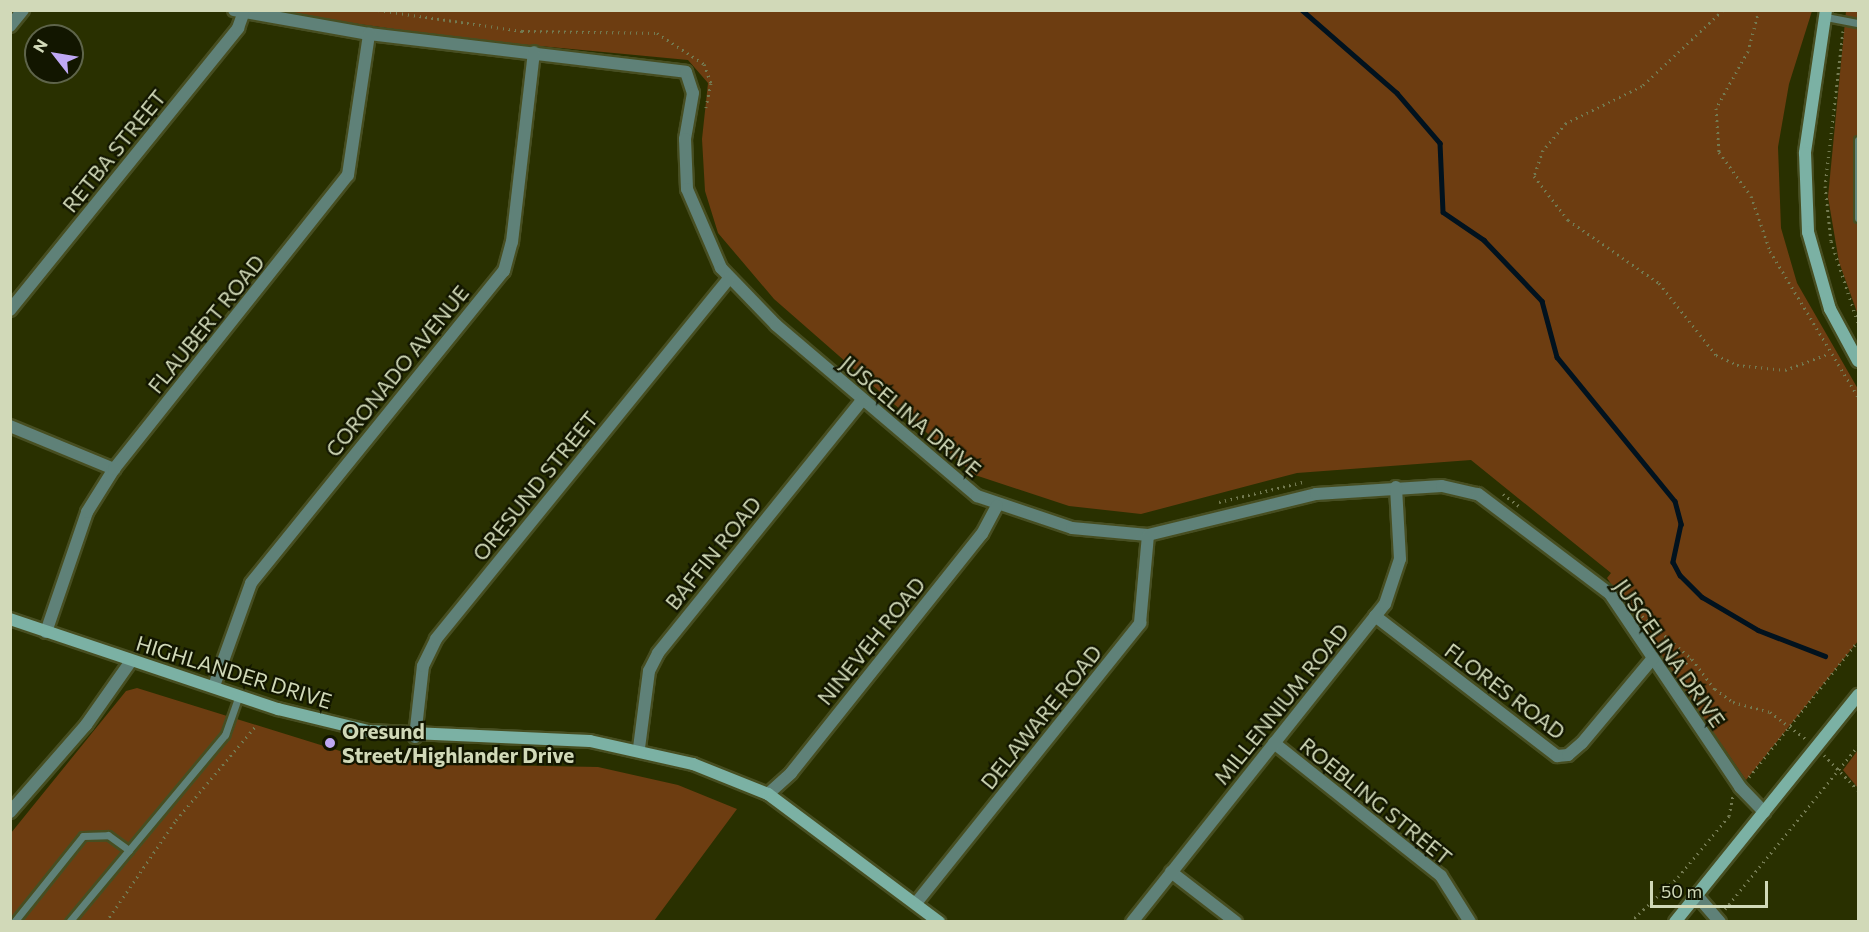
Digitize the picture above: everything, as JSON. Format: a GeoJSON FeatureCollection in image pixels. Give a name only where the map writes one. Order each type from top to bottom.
{"type":"FeatureCollection","features":[{"type":"Feature","properties":{"kind":"street"},"geometry":{"type":"LineString","coordinates":[[10,26],[23,10]]}},
{"type":"Feature","properties":{"kind":"street","name":"JUSCELINA DRIVE"},"geometry":{"type":"LineString","coordinates":[[238,12],[369,34],[686,72],[693,93],[685,139],[687,189],[705,239],[729,279],[952,479],[997,506],[1072,528],[1148,535],[1288,498],[1396,487],[1461,488],[1501,508],[1610,594],[1740,787],[1764,812]]}},
{"type":"Feature","properties":{"kind":"street","name":"RETBA STREET"},"geometry":{"type":"LineString","coordinates":[[10,310],[238,28],[238,12]]}},
{"type":"Feature","properties":{"kind":"street"},"geometry":{"type":"LineString","coordinates":[[1826,14],[1804,191],[1817,273],[1856,353]]}},
{"type":"Feature","properties":{"kind":"street","name":"FLAUBERT ROAD"},"geometry":{"type":"LineString","coordinates":[[46,632],[87,512],[114,469],[348,175],[369,34]]}},
{"type":"Feature","properties":{"kind":"street","name":"CORONADO AVENUE"},"geometry":{"type":"LineString","coordinates":[[214,686],[251,583],[504,271],[512,242],[534,52]]}},
{"type":"Feature","properties":{"kind":"street","name":"ORESUND STREET"},"geometry":{"type":"LineString","coordinates":[[415,737],[423,666],[436,639],[729,279]]}},
{"type":"Feature","properties":{"kind":"street","name":"BAFFIN ROAD"},"geometry":{"type":"LineString","coordinates":[[639,748],[649,671],[658,652],[862,400]]}},
{"type":"Feature","properties":{"kind":"street"},"geometry":{"type":"LineString","coordinates":[[10,426],[114,469]]}},
{"type":"Feature","properties":{"kind":"street","name":"MILLENNIUM ROAD"},"geometry":{"type":"LineString","coordinates":[[1131,921],[1375,616],[1398,577],[1396,487]]}},
{"type":"Feature","properties":{"kind":"street","name":"NINEVEH ROAD"},"geometry":{"type":"LineString","coordinates":[[768,794],[791,773],[982,534],[997,506]]}},
{"type":"Feature","properties":{"kind":"street","name":"DELAWARE ROAD"},"geometry":{"type":"LineString","coordinates":[[916,903],[1140,623],[1148,535]]}},
{"type":"Feature","properties":{"kind":"street","name":"FLORES ROAD"},"geometry":{"type":"LineString","coordinates":[[1375,616],[1557,756],[1568,755],[1582,743],[1653,658]]}},
{"type":"Feature","properties":{"kind":"street","name":"HIGHLANDER DRIVE"},"geometry":{"type":"LineString","coordinates":[[10,619],[131,661],[318,720],[415,737],[548,737],[639,748],[768,794],[939,921]]}},
{"type":"Feature","properties":{"kind":"street"},"geometry":{"type":"LineString","coordinates":[[10,812],[86,725],[131,661]]}},
{"type":"Feature","properties":{"kind":"street"},"geometry":{"type":"LineString","coordinates":[[1675,921],[1699,898],[1764,812],[1858,695]]}},
{"type":"Feature","properties":{"kind":"street","name":"ROEBLING STREET"},"geometry":{"type":"LineString","coordinates":[[1274,743],[1441,876],[1470,921]]}},
{"type":"Feature","properties":{"kind":"street"},"geometry":{"type":"LineString","coordinates":[[1171,872],[1236,921]]}},
{"type":"Feature","properties":{"kind":"street"},"geometry":{"type":"LineString","coordinates":[[1699,898],[1718,920]]}},
{"type":"Feature","properties":{"kind":"lane"},"geometry":{"type":"LineString","coordinates":[[1826,14],[1858,22]]}},
{"type":"Feature","properties":{"kind":"lane"},"geometry":{"type":"LineString","coordinates":[[1858,140],[1858,218]]}},
{"type":"Feature","properties":{"kind":"lane"},"geometry":{"type":"LineString","coordinates":[[69,921],[225,735],[239,695]]}},
{"type":"Feature","properties":{"kind":"lane"},"geometry":{"type":"LineString","coordinates":[[14,921],[83,836],[108,835],[129,850]]}},
{"type":"Feature","properties":{"kind":"path"},"geometry":{"type":"LineString","coordinates":[[378,10],[522,31],[657,33],[696,57],[709,72],[703,119]]}},
{"type":"Feature","properties":{"kind":"path"},"geometry":{"type":"LineString","coordinates":[[1722,10],[1642,86],[1566,123],[1540,155],[1534,176],[1568,220],[1659,283],[1716,355],[1737,365],[1785,370],[1828,354]]}},
{"type":"Feature","properties":{"kind":"path"},"geometry":{"type":"LineString","coordinates":[[1759,10],[1748,51],[1716,108],[1713,130],[1724,167],[1751,196],[1770,251],[1828,354],[1858,397]]}},
{"type":"Feature","properties":{"kind":"path"},"geometry":{"type":"LineString","coordinates":[[1843,20],[1824,186],[1838,272],[1858,323]]}},
{"type":"Feature","properties":{"kind":"path"},"geometry":{"type":"LineString","coordinates":[[1213,504],[1306,482]]}},
{"type":"Feature","properties":{"kind":"path"},"geometry":{"type":"LineString","coordinates":[[1498,491],[1525,510]]}},
{"type":"Feature","properties":{"kind":"path"},"geometry":{"type":"LineString","coordinates":[[1639,613],[1692,659],[1733,702],[1770,712],[1840,768],[1858,790]]}},
{"type":"Feature","properties":{"kind":"path"},"geometry":{"type":"LineString","coordinates":[[1666,678],[1692,659]]}},
{"type":"Feature","properties":{"kind":"path"},"geometry":{"type":"LineString","coordinates":[[106,921],[176,820],[255,727]]}},
{"type":"Feature","properties":{"kind":"path"},"geometry":{"type":"LineString","coordinates":[[1718,920],[1858,746]]}},
{"type":"Feature","properties":{"kind":"shaded area"},"geometry":{"type":"Polygon","coordinates":[[[267,11],[1812,11],[1789,84],[1778,147],[1781,228],[1797,283],[1858,389],[1858,641],[1746,780],[1607,578],[1611,573],[1471,460],[1297,473],[1141,514],[1069,506],[975,475],[774,299],[718,233],[705,191],[702,139],[708,83],[688,60],[465,39],[267,11]]]}},
{"type":"Feature","properties":{"kind":"shaded area"},"geometry":{"type":"Polygon","coordinates":[[[1846,11],[1858,11],[1858,315],[1839,262],[1828,197],[1846,11]]]}},
{"type":"Feature","properties":{"kind":"shaded area"},"geometry":{"type":"Polygon","coordinates":[[[137,688],[340,751],[438,764],[598,767],[678,785],[737,809],[654,921],[11,922],[11,833],[126,691],[137,688]]]}},
{"type":"Feature","properties":{"kind":"shaded area"},"geometry":{"type":"Polygon","coordinates":[[[1858,750],[1858,788],[1843,770],[1858,750]]]}},
{"type":"Feature","properties":{"kind":"waterway"},"geometry":{"type":"LineString","coordinates":[[1302,10],[1397,93],[1440,143],[1443,212],[1484,240],[1542,301],[1557,357],[1675,501],[1681,524],[1673,562],[1680,575],[1702,597],[1758,630],[1825,656]]}},
{"type":"Feature","properties":{"kind":"place","name":"Oresund Street/Highlander Drive"},"geometry":{"type":"Point","coordinates":[330,743]}}]}
